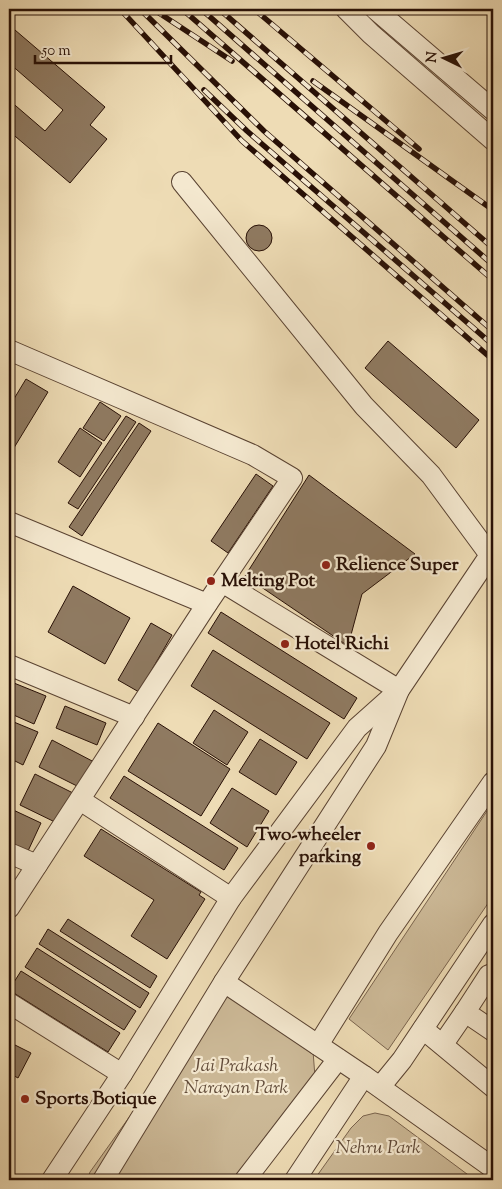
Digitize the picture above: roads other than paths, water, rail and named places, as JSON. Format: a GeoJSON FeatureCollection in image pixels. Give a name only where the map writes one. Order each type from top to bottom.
{"type":"FeatureCollection","features":[{"type":"Feature","properties":{"kind":"street"},"geometry":{"type":"LineString","coordinates":[[346,9],[371,34],[493,140]]}},
{"type":"Feature","properties":{"kind":"street"},"geometry":{"type":"LineString","coordinates":[[375,9],[493,110]]}},
{"type":"Feature","properties":{"kind":"street"},"geometry":{"type":"LineString","coordinates":[[103,1180],[224,982],[376,746],[399,690],[490,555],[431,475],[364,406],[182,182]]}},
{"type":"Feature","properties":{"kind":"street"},"geometry":{"type":"LineString","coordinates":[[9,350],[253,455],[292,478],[207,604],[9,908]]}},
{"type":"Feature","properties":{"kind":"street"},"geometry":{"type":"LineString","coordinates":[[9,522],[207,604]]}},
{"type":"Feature","properties":{"kind":"street"},"geometry":{"type":"LineString","coordinates":[[222,582],[399,690]]}},
{"type":"Feature","properties":{"kind":"street"},"geometry":{"type":"LineString","coordinates":[[9,665],[134,717]]}},
{"type":"Feature","properties":{"kind":"street"},"geometry":{"type":"LineString","coordinates":[[52,1180],[122,1074],[231,898],[357,728],[399,690]]}},
{"type":"Feature","properties":{"kind":"street"},"geometry":{"type":"LineString","coordinates":[[318,1045],[388,933],[493,782]]}},
{"type":"Feature","properties":{"kind":"street"},"geometry":{"type":"LineString","coordinates":[[80,800],[231,898]]}},
{"type":"Feature","properties":{"kind":"street"},"geometry":{"type":"LineString","coordinates":[[9,853],[37,864]]}},
{"type":"Feature","properties":{"kind":"street"},"geometry":{"type":"LineString","coordinates":[[295,1180],[372,1082],[402,1060],[493,924]]}},
{"type":"Feature","properties":{"kind":"street"},"geometry":{"type":"LineString","coordinates":[[443,1044],[491,977],[469,961]]}},
{"type":"Feature","properties":{"kind":"street"},"geometry":{"type":"LineString","coordinates":[[224,982],[372,1082],[493,1168]]}},
{"type":"Feature","properties":{"kind":"street"},"geometry":{"type":"LineString","coordinates":[[9,1003],[122,1074]]}},
{"type":"Feature","properties":{"kind":"street"},"geometry":{"type":"LineString","coordinates":[[465,1012],[493,1031]]}},
{"type":"Feature","properties":{"kind":"street"},"geometry":{"type":"LineString","coordinates":[[423,1029],[493,1086]]}},
{"type":"Feature","properties":{"kind":"street"},"geometry":{"type":"LineString","coordinates":[[246,1180],[338,1059]]}},
{"type":"Feature","properties":{"kind":"railway"},"geometry":{"type":"LineString","coordinates":[[120,9],[242,141],[493,360]]}},
{"type":"Feature","properties":{"kind":"railway"},"geometry":{"type":"LineString","coordinates":[[140,9],[264,131],[493,331]]}},
{"type":"Feature","properties":{"kind":"railway"},"geometry":{"type":"LineString","coordinates":[[153,9],[232,61]]}},
{"type":"Feature","properties":{"kind":"railway"},"geometry":{"type":"LineString","coordinates":[[182,9],[493,280]]}},
{"type":"Feature","properties":{"kind":"railway"},"geometry":{"type":"LineString","coordinates":[[201,9],[493,265]]}},
{"type":"Feature","properties":{"kind":"railway"},"geometry":{"type":"LineString","coordinates":[[219,9],[493,248]]}},
{"type":"Feature","properties":{"kind":"railway"},"geometry":{"type":"LineString","coordinates":[[254,9],[419,149]]}},
{"type":"Feature","properties":{"kind":"railway"},"geometry":{"type":"LineString","coordinates":[[313,81],[493,210]]}},
{"type":"Feature","properties":{"kind":"railway"},"geometry":{"type":"LineString","coordinates":[[204,90],[247,131],[493,345]]}},
{"type":"Feature","properties":{"kind":"place","name":"Relience Super"},"geometry":{"type":"Point","coordinates":[326,565]}},
{"type":"Feature","properties":{"kind":"place","name":"Melting Pot"},"geometry":{"type":"Point","coordinates":[211,581]}},
{"type":"Feature","properties":{"kind":"place","name":"Hotel Richi"},"geometry":{"type":"Point","coordinates":[285,644]}},
{"type":"Feature","properties":{"kind":"place","name":"Two-wheeler parking"},"geometry":{"type":"Point","coordinates":[371,846]}},
{"type":"Feature","properties":{"kind":"place","name":"Sports Botique"},"geometry":{"type":"Point","coordinates":[25,1099]}},
{"type":"Feature","properties":{"kind":"park label","name":"Jai Prakash Narayan Park"},"geometry":{"type":"Point","coordinates":[236,1077]}},
{"type":"Feature","properties":{"kind":"park label","name":"Nehru Park"},"geometry":{"type":"Point","coordinates":[378,1148]}}]}
